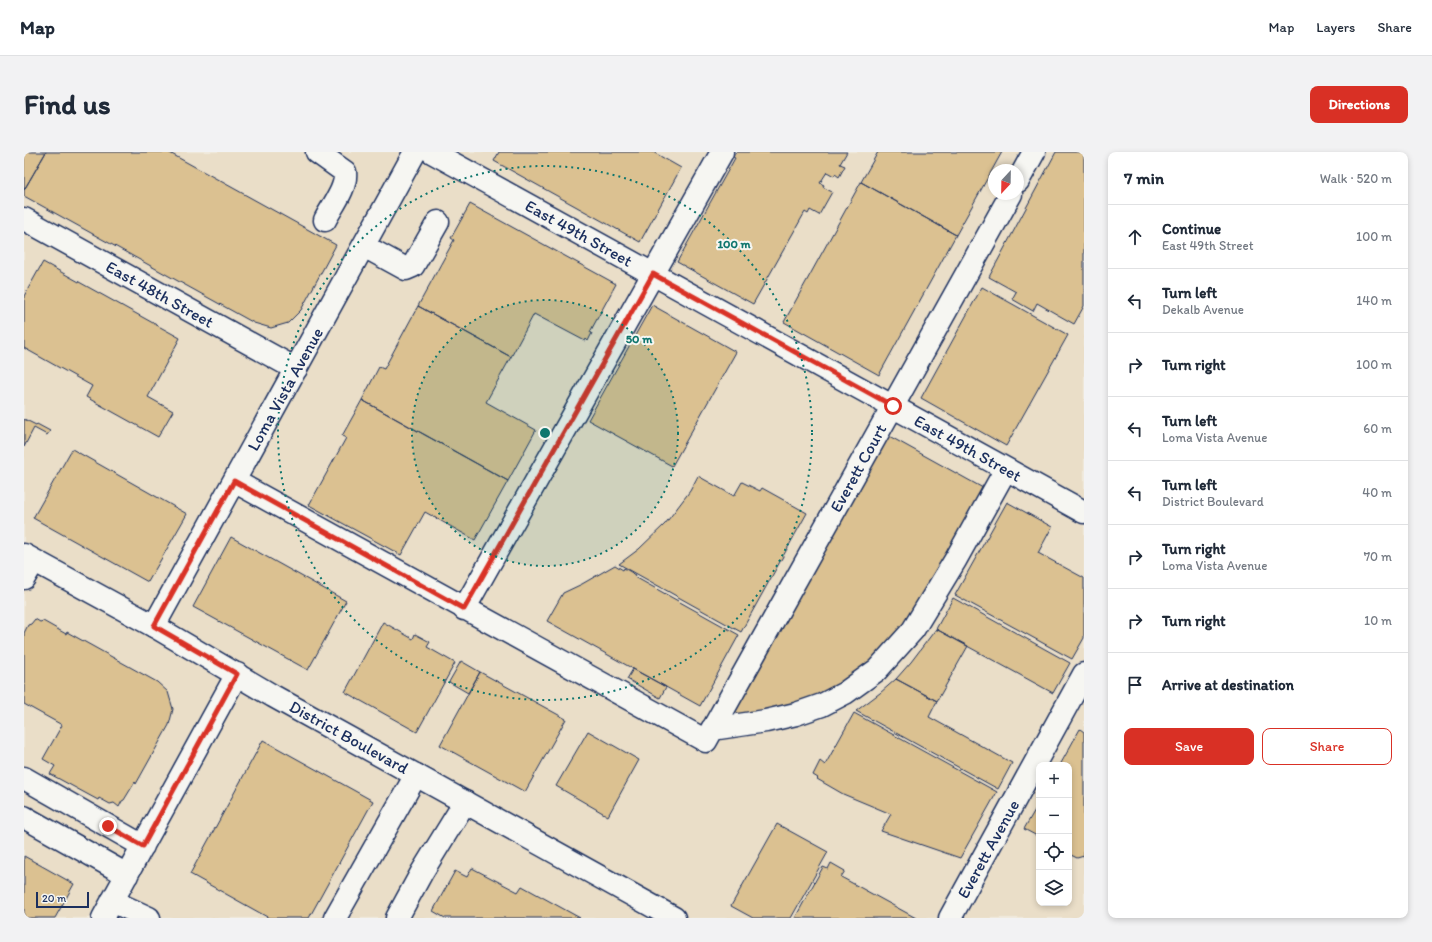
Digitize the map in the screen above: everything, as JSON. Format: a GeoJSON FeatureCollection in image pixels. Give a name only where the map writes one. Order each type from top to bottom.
{"type":"FeatureCollection","features":[{"type":"Feature","properties":{"kind":"street"},"geometry":{"type":"LineString","coordinates":[[317,152],[345,172],[346,178],[342,189],[325,220]]}},
{"type":"Feature","properties":{"kind":"street","name":"Loma Vista Avenue"},"geometry":{"type":"LineString","coordinates":[[154,626],[415,152]]}},
{"type":"Feature","properties":{"kind":"street","name":"East 49th Street"},"geometry":{"type":"LineString","coordinates":[[432,152],[1084,512]]}},
{"type":"Feature","properties":{"kind":"street"},"geometry":{"type":"LineString","coordinates":[[464,609],[722,152]]}},
{"type":"Feature","properties":{"kind":"street"},"geometry":{"type":"LineString","coordinates":[[1024,170],[1034,152]]}},
{"type":"Feature","properties":{"kind":"street","name":"Everett Court"},"geometry":{"type":"LineString","coordinates":[[709,735],[1008,200]]}},
{"type":"Feature","properties":{"kind":"street","name":"East 48th Street"},"geometry":{"type":"LineString","coordinates":[[24,219],[296,369]]}},
{"type":"Feature","properties":{"kind":"street"},"geometry":{"type":"LineString","coordinates":[[364,246],[406,269],[413,266],[438,222]]}},
{"type":"Feature","properties":{"kind":"street"},"geometry":{"type":"LineString","coordinates":[[234,481],[464,609],[709,735],[796,714],[822,705],[845,693],[877,670],[913,630],[956,560],[1006,469]]}},
{"type":"Feature","properties":{"kind":"street","name":"District Boulevard"},"geometry":{"type":"LineString","coordinates":[[27,565],[154,626],[274,696],[674,918]]}},
{"type":"Feature","properties":{"kind":"street"},"geometry":{"type":"LineString","coordinates":[[148,918],[108,910],[237,674]]}},
{"type":"Feature","properties":{"kind":"street","name":"Everett Avenue"},"geometry":{"type":"LineString","coordinates":[[950,918],[1084,674]]}},
{"type":"Feature","properties":{"kind":"street"},"geometry":{"type":"LineString","coordinates":[[335,918],[416,775]]}},
{"type":"Feature","properties":{"kind":"street"},"geometry":{"type":"LineString","coordinates":[[24,778],[143,846]]}},
{"type":"Feature","properties":{"kind":"street"},"geometry":{"type":"LineString","coordinates":[[397,918],[422,872],[465,802]]}},
{"type":"Feature","properties":{"kind":"street"},"geometry":{"type":"LineString","coordinates":[[24,817],[127,874]]}},
{"type":"Feature","properties":{"kind":"shaded area"},"geometry":{"type":"Polygon","coordinates":[[[24,152],[1084,152],[1084,918],[24,918],[24,152]]]}},
{"type":"Feature","properties":{"kind":"building"},"geometry":{"type":"Polygon","coordinates":[[[24,152],[46,152],[24,190],[24,152]]]}},
{"type":"Feature","properties":{"kind":"building"},"geometry":{"type":"Polygon","coordinates":[[[46,152],[168,152],[336,245],[301,310],[288,323],[271,328],[254,323],[24,196],[24,190],[46,152]]]}},
{"type":"Feature","properties":{"kind":"building"},"geometry":{"type":"Polygon","coordinates":[[[499,152],[653,152],[681,168],[640,242],[494,161],[499,152]]]}},
{"type":"Feature","properties":{"kind":"building"},"geometry":{"type":"Polygon","coordinates":[[[736,152],[847,152],[840,164],[845,166],[839,177],[835,174],[834,176],[827,172],[820,183],[824,185],[823,187],[832,192],[819,215],[810,210],[808,214],[805,212],[753,304],[677,262],[735,158],[733,157],[736,152]]]}},
{"type":"Feature","properties":{"kind":"building"},"geometry":{"type":"Polygon","coordinates":[[[878,152],[1002,152],[995,164],[988,164],[988,177],[956,235],[861,182],[878,152]]]}},
{"type":"Feature","properties":{"kind":"building"},"geometry":{"type":"Polygon","coordinates":[[[1056,152],[1084,152],[1084,306],[1074,324],[1037,303],[1033,311],[1012,299],[1016,292],[989,277],[1056,152]]]}},
{"type":"Feature","properties":{"kind":"building"},"geometry":{"type":"Polygon","coordinates":[[[861,182],[956,235],[879,375],[784,322],[861,182]]]}},
{"type":"Feature","properties":{"kind":"building"},"geometry":{"type":"Polygon","coordinates":[[[470,204],[616,284],[590,332],[592,333],[588,341],[586,339],[585,341],[534,314],[511,357],[418,306],[454,240],[451,238],[470,204]]]}},
{"type":"Feature","properties":{"kind":"building"},"geometry":{"type":"Polygon","coordinates":[[[43,262],[180,338],[148,397],[173,411],[158,437],[86,397],[92,386],[24,348],[24,296],[43,262]]]}},
{"type":"Feature","properties":{"kind":"building"},"geometry":{"type":"Polygon","coordinates":[[[982,287],[1068,335],[1006,446],[921,398],[982,287]]]}},
{"type":"Feature","properties":{"kind":"building"},"geometry":{"type":"Polygon","coordinates":[[[652,305],[736,352],[672,466],[588,420],[652,305]]]}},
{"type":"Feature","properties":{"kind":"building"},"geometry":{"type":"Polygon","coordinates":[[[418,306],[511,357],[486,402],[536,430],[508,481],[362,400],[379,367],[384,369],[418,306]]]}},
{"type":"Feature","properties":{"kind":"building"},"geometry":{"type":"Polygon","coordinates":[[[362,400],[508,481],[475,540],[425,512],[401,555],[309,505],[346,438],[342,436],[362,400]]]}},
{"type":"Feature","properties":{"kind":"building"},"geometry":{"type":"Polygon","coordinates":[[[24,419],[50,431],[47,435],[34,428],[24,447],[24,419]]]}},
{"type":"Feature","properties":{"kind":"building"},"geometry":{"type":"Polygon","coordinates":[[[889,436],[983,488],[919,605],[882,653],[821,697],[729,719],[886,437],[888,438],[889,436]]]}},
{"type":"Feature","properties":{"kind":"building"},"geometry":{"type":"Polygon","coordinates":[[[72,449],[187,514],[148,582],[33,518],[72,449]]]}},
{"type":"Feature","properties":{"kind":"building"},"geometry":{"type":"Polygon","coordinates":[[[698,476],[734,496],[742,482],[760,491],[762,488],[807,513],[741,632],[619,564],[639,549],[665,524],[690,491],[698,476]]]}},
{"type":"Feature","properties":{"kind":"building"},"geometry":{"type":"Polygon","coordinates":[[[1007,502],[1052,527],[1038,553],[1084,578],[1084,638],[1072,659],[955,595],[1007,502]]]}},
{"type":"Feature","properties":{"kind":"building"},"geometry":{"type":"Polygon","coordinates":[[[231,537],[346,601],[308,670],[193,607],[231,537]]]}},
{"type":"Feature","properties":{"kind":"building"},"geometry":{"type":"Polygon","coordinates":[[[615,565],[623,570],[624,568],[636,575],[635,577],[739,635],[700,706],[547,621],[563,593],[615,565]]]}},
{"type":"Feature","properties":{"kind":"building"},"geometry":{"type":"Polygon","coordinates":[[[953,598],[1070,663],[1053,693],[936,629],[953,598]]]}},
{"type":"Feature","properties":{"kind":"building"},"geometry":{"type":"Polygon","coordinates":[[[35,619],[40,622],[43,621],[66,634],[67,632],[157,682],[168,692],[173,709],[169,725],[136,784],[135,782],[119,807],[114,803],[110,804],[99,798],[98,800],[50,774],[55,766],[43,759],[62,725],[24,704],[24,633],[28,625],[35,619]]]}},
{"type":"Feature","properties":{"kind":"building"},"geometry":{"type":"Polygon","coordinates":[[[383,622],[413,639],[415,634],[430,642],[427,647],[455,663],[417,732],[345,692],[383,622]]]}},
{"type":"Feature","properties":{"kind":"building"},"geometry":{"type":"Polygon","coordinates":[[[936,629],[968,646],[937,701],[896,679],[936,629]]]}},
{"type":"Feature","properties":{"kind":"building"},"geometry":{"type":"Polygon","coordinates":[[[461,661],[480,672],[468,693],[449,682],[461,661]]]}},
{"type":"Feature","properties":{"kind":"building"},"geometry":{"type":"Polygon","coordinates":[[[633,669],[666,687],[660,698],[627,679],[633,669]]]}},
{"type":"Feature","properties":{"kind":"building"},"geometry":{"type":"Polygon","coordinates":[[[480,672],[566,719],[525,792],[440,745],[480,672]]]}},
{"type":"Feature","properties":{"kind":"building"},"geometry":{"type":"Polygon","coordinates":[[[896,679],[937,701],[929,717],[1012,763],[998,789],[856,711],[896,679]]]}},
{"type":"Feature","properties":{"kind":"building"},"geometry":{"type":"Polygon","coordinates":[[[854,713],[997,792],[960,858],[881,831],[891,814],[843,794],[817,779],[818,778],[813,775],[820,761],[825,765],[854,713]]]}},
{"type":"Feature","properties":{"kind":"building"},"geometry":{"type":"Polygon","coordinates":[[[1080,729],[1084,732],[1084,856],[1077,858],[1072,856],[1072,762],[1062,762],[1080,729]]]}},
{"type":"Feature","properties":{"kind":"building"},"geometry":{"type":"Polygon","coordinates":[[[588,731],[639,760],[608,816],[556,786],[588,731]]]}},
{"type":"Feature","properties":{"kind":"building"},"geometry":{"type":"Polygon","coordinates":[[[263,740],[373,801],[309,918],[269,918],[190,874],[263,740]]]}},
{"type":"Feature","properties":{"kind":"building"},"geometry":{"type":"Polygon","coordinates":[[[1036,808],[1036,835],[1024,829],[1036,808]]]}},
{"type":"Feature","properties":{"kind":"building"},"geometry":{"type":"Polygon","coordinates":[[[777,824],[828,852],[791,918],[753,918],[731,906],[777,824]]]}},
{"type":"Feature","properties":{"kind":"building"},"geometry":{"type":"Polygon","coordinates":[[[24,856],[74,884],[55,918],[24,918],[24,856]]]}},
{"type":"Feature","properties":{"kind":"building"},"geometry":{"type":"Polygon","coordinates":[[[831,863],[845,871],[841,877],[916,918],[795,918],[823,867],[828,869],[831,863]]]}},
{"type":"Feature","properties":{"kind":"building"},"geometry":{"type":"Polygon","coordinates":[[[472,868],[518,892],[522,886],[580,918],[445,918],[433,911],[455,871],[467,877],[472,868]]]}},
{"type":"Feature","properties":{"kind":"route"},"geometry":{"type":"LineString","coordinates":[[108,826],[143,846],[237,674],[154,626],[234,481],[464,609],[653,274],[893,406]]}}]}
